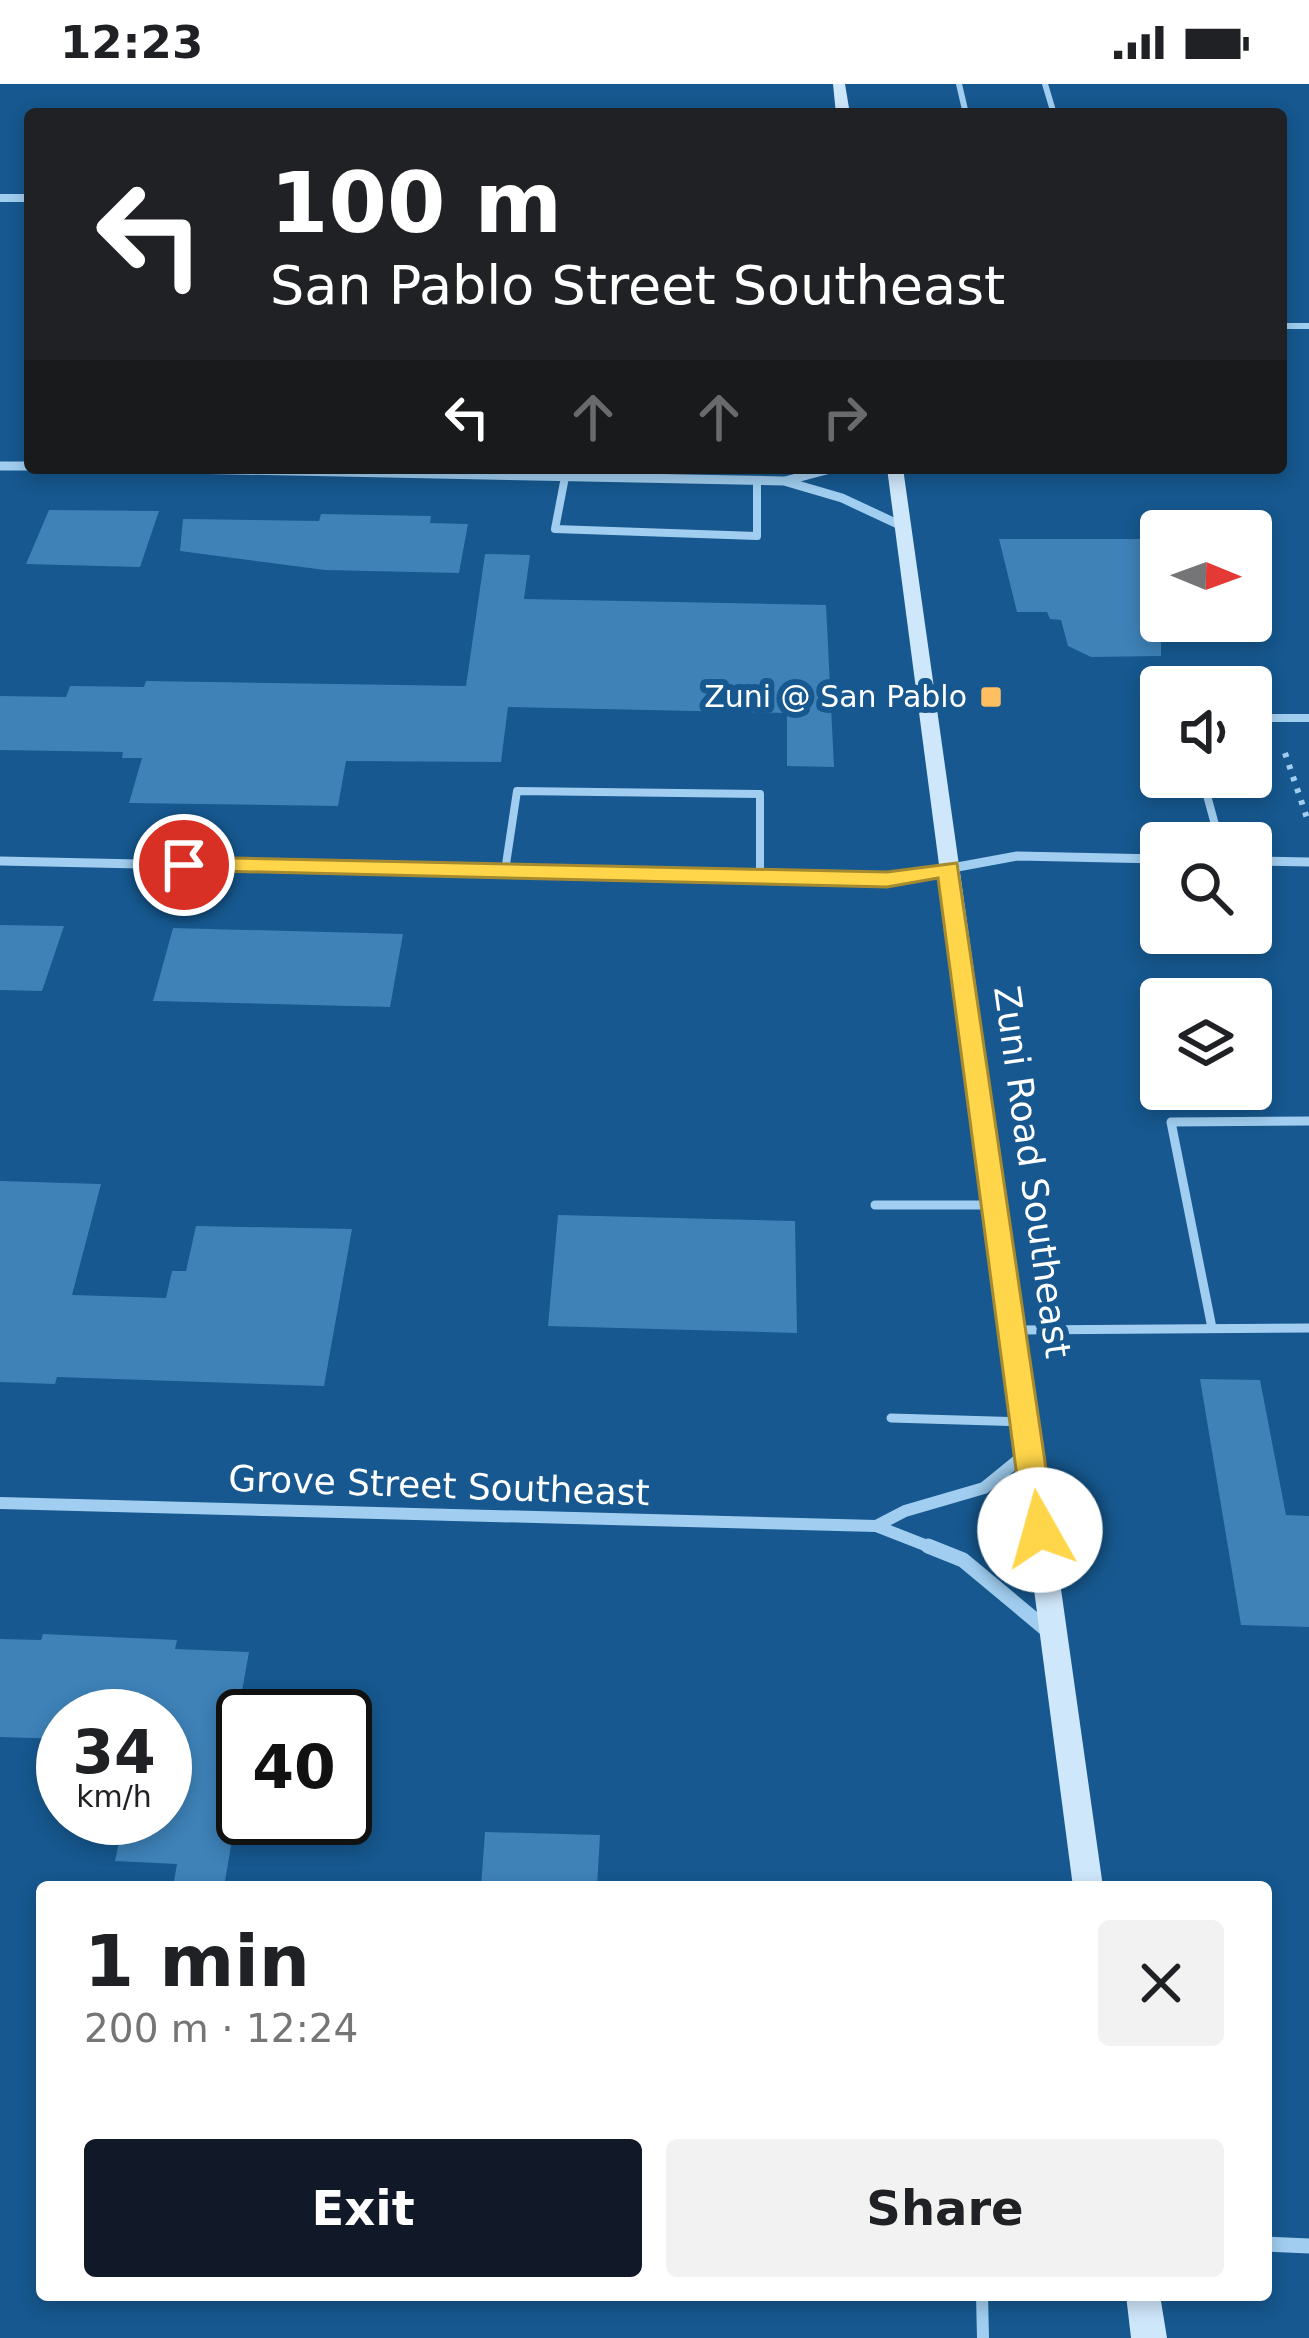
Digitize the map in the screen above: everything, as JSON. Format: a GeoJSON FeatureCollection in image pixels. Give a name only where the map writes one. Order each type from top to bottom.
{"type":"FeatureCollection","features":[{"type":"Feature","properties":{"kind":"street"},"geometry":{"type":"LineString","coordinates":[[423,474],[633,474]]}},
{"type":"Feature","properties":{"kind":"street"},"geometry":{"type":"LineString","coordinates":[[669,474],[784,481],[811,474]]}},
{"type":"Feature","properties":{"kind":"street","name":"Zuni Road Southeast"},"geometry":{"type":"LineString","coordinates":[[896,474],[1087,1881]]}},
{"type":"Feature","properties":{"kind":"street"},"geometry":{"type":"LineString","coordinates":[[784,481],[842,498],[904,527]]}},
{"type":"Feature","properties":{"kind":"street"},"geometry":{"type":"LineString","coordinates":[[0,861],[887,880],[1017,856],[1140,859]]}},
{"type":"Feature","properties":{"kind":"street"},"geometry":{"type":"LineString","coordinates":[[1272,861],[1309,862]]}},
{"type":"Feature","properties":{"kind":"street","name":"Grove Street Southeast"},"geometry":{"type":"LineString","coordinates":[[876,1526],[905,1511],[984,1488],[1027,1437]]}},
{"type":"Feature","properties":{"kind":"street","name":"Grove Street Southeast"},"geometry":{"type":"LineString","coordinates":[[0,1503],[876,1526],[963,1560],[1054,1636]]}},
{"type":"Feature","properties":{"kind":"street"},"geometry":{"type":"LineString","coordinates":[[1272,2244],[1309,2246]]}},
{"type":"Feature","properties":{"kind":"street"},"geometry":{"type":"LineString","coordinates":[[1144,2301],[1148,2338]]}},
{"type":"Feature","properties":{"kind":"lane"},"geometry":{"type":"LineString","coordinates":[[565,477],[555,530],[757,536],[758,481]]}},
{"type":"Feature","properties":{"kind":"lane"},"geometry":{"type":"LineString","coordinates":[[1272,718],[1309,718]]}},
{"type":"Feature","properties":{"kind":"lane"},"geometry":{"type":"LineString","coordinates":[[506,872],[518,791],[760,794],[760,877]]}},
{"type":"Feature","properties":{"kind":"lane"},"geometry":{"type":"LineString","coordinates":[[1212,1328],[1172,1122],[1309,1121]]}},
{"type":"Feature","properties":{"kind":"lane"},"geometry":{"type":"LineString","coordinates":[[875,1205],[994,1204]]}},
{"type":"Feature","properties":{"kind":"lane"},"geometry":{"type":"LineString","coordinates":[[1012,1330],[1309,1328]]}},
{"type":"Feature","properties":{"kind":"lane"},"geometry":{"type":"LineString","coordinates":[[891,1418],[1027,1437]]}},
{"type":"Feature","properties":{"kind":"lane"},"geometry":{"type":"LineString","coordinates":[[982,2301],[983,2338]]}},
{"type":"Feature","properties":{"kind":"path"},"geometry":{"type":"LineString","coordinates":[[1279,734],[1309,824]]}},
{"type":"Feature","properties":{"kind":"building"},"geometry":{"type":"Polygon","coordinates":[[[49,510],[159,511],[140,567],[26,564],[49,510]]]}},
{"type":"Feature","properties":{"kind":"building"},"geometry":{"type":"Polygon","coordinates":[[[321,514],[431,516],[430,523],[468,524],[459,573],[325,570],[180,551],[183,519],[319,521],[321,514]]]}},
{"type":"Feature","properties":{"kind":"building"},"geometry":{"type":"Polygon","coordinates":[[[999,539],[1140,539],[1140,642],[1161,642],[1161,656],[1091,657],[1068,646],[1061,620],[1050,619],[1047,612],[1017,612],[999,539]]]}},
{"type":"Feature","properties":{"kind":"building"},"geometry":{"type":"Polygon","coordinates":[[[485,554],[530,555],[524,599],[826,605],[834,767],[787,766],[787,713],[508,707],[501,762],[346,761],[338,806],[129,803],[142,758],[122,758],[123,752],[0,750],[0,696],[66,697],[70,686],[144,687],[146,681],[466,686],[485,554]]]}},
{"type":"Feature","properties":{"kind":"building"},"geometry":{"type":"Polygon","coordinates":[[[0,925],[64,926],[42,991],[0,990],[0,925]]]}},
{"type":"Feature","properties":{"kind":"building"},"geometry":{"type":"Polygon","coordinates":[[[173,928],[403,934],[390,1007],[153,1001],[173,928]]]}},
{"type":"Feature","properties":{"kind":"building"},"geometry":{"type":"Polygon","coordinates":[[[0,1181],[101,1184],[72,1295],[166,1298],[172,1271],[186,1271],[196,1226],[352,1229],[324,1386],[57,1377],[55,1384],[0,1382],[0,1181]]]}},
{"type":"Feature","properties":{"kind":"building"},"geometry":{"type":"Polygon","coordinates":[[[558,1215],[795,1221],[797,1333],[548,1326],[558,1215]]]}},
{"type":"Feature","properties":{"kind":"building"},"geometry":{"type":"Polygon","coordinates":[[[1200,1379],[1260,1380],[1286,1515],[1309,1516],[1309,1627],[1241,1625],[1200,1379]]]}},
{"type":"Feature","properties":{"kind":"building"},"geometry":{"type":"Polygon","coordinates":[[[43,1634],[177,1640],[175,1649],[249,1652],[242,1689],[216,1689],[216,1845],[231,1845],[225,1881],[174,1881],[177,1864],[115,1861],[118,1845],[192,1845],[192,1689],[36,1689],[36,1738],[0,1737],[0,1639],[41,1640],[43,1634]]]}},
{"type":"Feature","properties":{"kind":"building"},"geometry":{"type":"Polygon","coordinates":[[[485,1832],[600,1835],[597,1881],[481,1881],[485,1832]]]}},
{"type":"Feature","properties":{"kind":"place","name":"Zuni @ San Pablo"},"geometry":{"type":"Point","coordinates":[991,697]}},
{"type":"Feature","properties":{"kind":"route"},"geometry":{"type":"LineString","coordinates":[[184,865],[887,880],[948,869],[1040,1530]]}}]}
